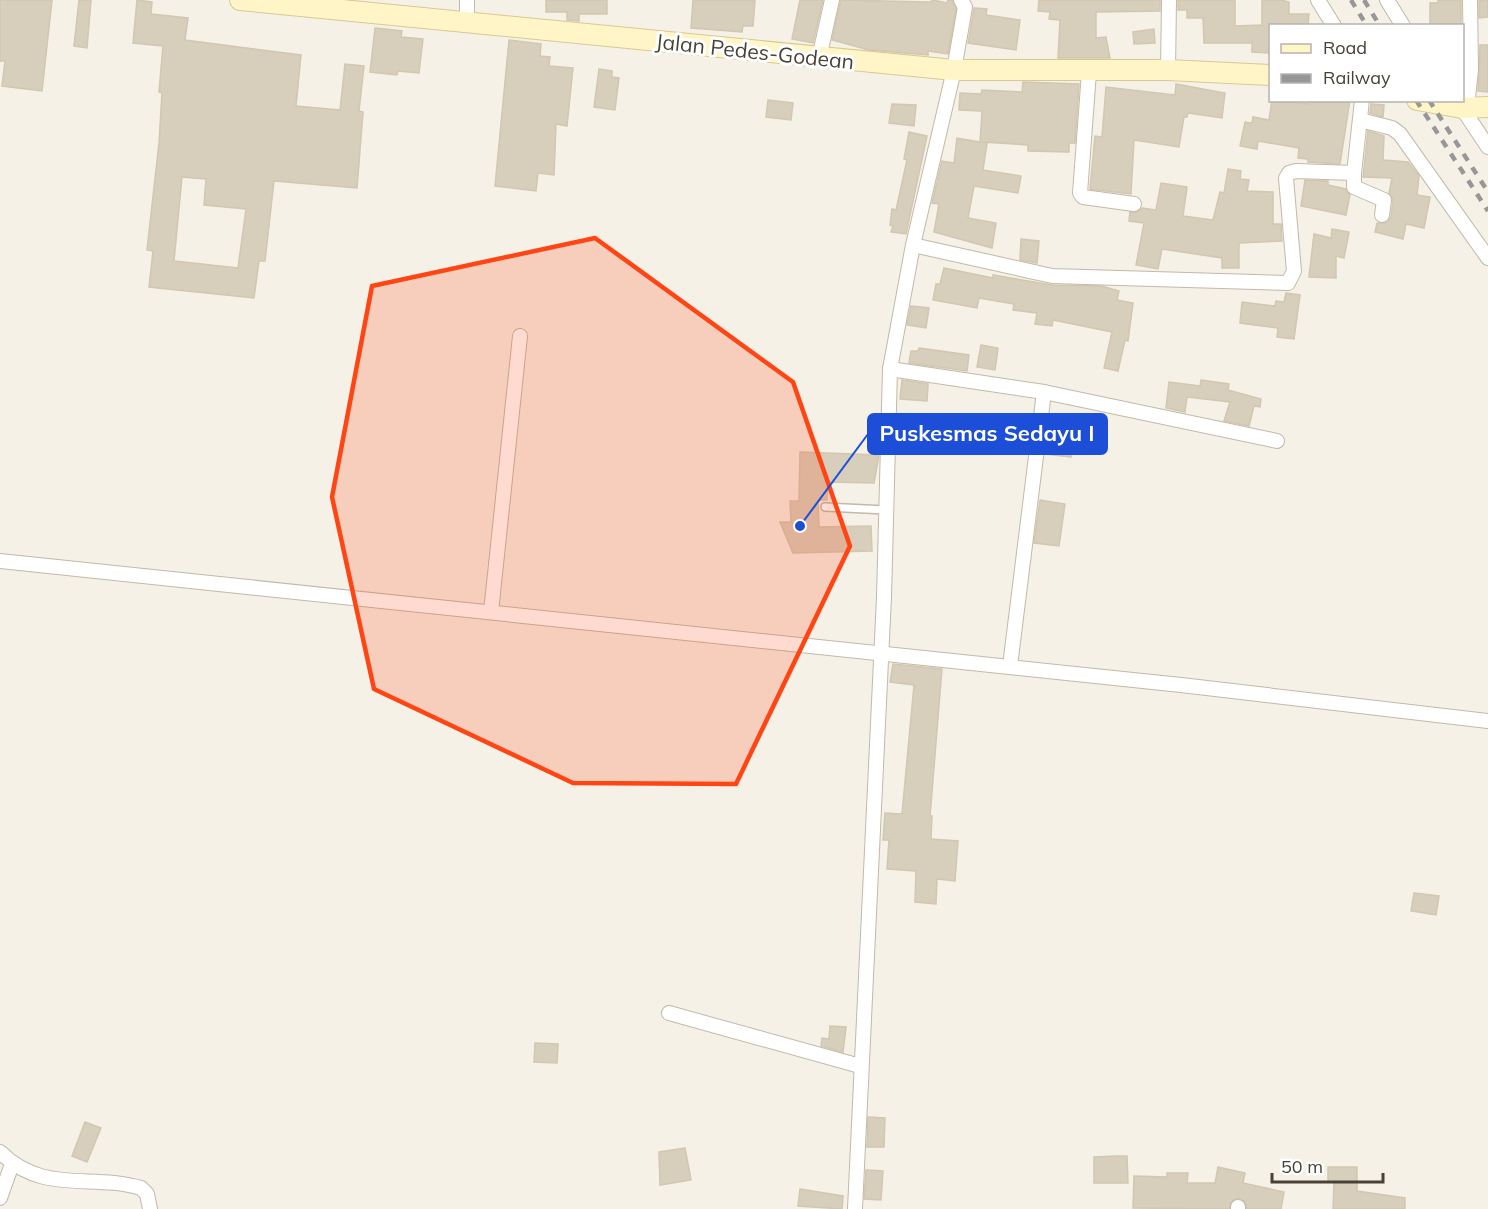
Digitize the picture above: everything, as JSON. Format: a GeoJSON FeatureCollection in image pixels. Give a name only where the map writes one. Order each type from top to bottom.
{"type":"FeatureCollection","features":[{"type":"Feature","properties":{"kind":"street","name":"Jalan Pedes-Godean"},"geometry":{"type":"LineString","coordinates":[[240,0],[954,70],[1089,72],[1168,70],[1269,75]]}},
{"type":"Feature","properties":{"kind":"street"},"geometry":{"type":"LineString","coordinates":[[467,0],[467,22]]}},
{"type":"Feature","properties":{"kind":"street"},"geometry":{"type":"LineString","coordinates":[[819,58],[832,0]]}},
{"type":"Feature","properties":{"kind":"street"},"geometry":{"type":"LineString","coordinates":[[855,1209],[879,652],[884,597],[890,369],[913,245],[954,70],[964,7],[961,0]]}},
{"type":"Feature","properties":{"kind":"street"},"geometry":{"type":"LineString","coordinates":[[1168,70],[1169,0]]}},
{"type":"Feature","properties":{"kind":"street"},"geometry":{"type":"LineString","coordinates":[[1318,0],[1333,24]]}},
{"type":"Feature","properties":{"kind":"street"},"geometry":{"type":"LineString","coordinates":[[1387,0],[1402,24]]}},
{"type":"Feature","properties":{"kind":"street"},"geometry":{"type":"LineString","coordinates":[[1464,89],[1471,70],[1470,0]]}},
{"type":"Feature","properties":{"kind":"street"},"geometry":{"type":"LineString","coordinates":[[1089,72],[1080,193],[1083,197],[1134,204]]}},
{"type":"Feature","properties":{"kind":"street"},"geometry":{"type":"LineString","coordinates":[[1362,102],[1354,187],[1384,200],[1382,215]]}},
{"type":"Feature","properties":{"kind":"street"},"geometry":{"type":"LineString","coordinates":[[1431,102],[1488,107]]}},
{"type":"Feature","properties":{"kind":"street"},"geometry":{"type":"LineString","coordinates":[[1458,106],[1488,147]]}},
{"type":"Feature","properties":{"kind":"street"},"geometry":{"type":"LineString","coordinates":[[1360,120],[1392,128],[1400,134],[1488,258]]}},
{"type":"Feature","properties":{"kind":"street"},"geometry":{"type":"LineString","coordinates":[[913,245],[1052,276],[1283,284],[1288,282],[1294,271],[1286,178],[1289,173],[1296,171],[1354,173]]}},
{"type":"Feature","properties":{"kind":"street"},"geometry":{"type":"LineString","coordinates":[[491,612],[520,336]]}},
{"type":"Feature","properties":{"kind":"street"},"geometry":{"type":"LineString","coordinates":[[890,369],[1044,392],[1277,441]]}},
{"type":"Feature","properties":{"kind":"street"},"geometry":{"type":"LineString","coordinates":[[1010,666],[1044,392]]}},
{"type":"Feature","properties":{"kind":"street"},"geometry":{"type":"LineString","coordinates":[[0,561],[1010,666],[1488,721]]}},
{"type":"Feature","properties":{"kind":"street"},"geometry":{"type":"LineString","coordinates":[[669,1012],[860,1066]]}},
{"type":"Feature","properties":{"kind":"street"},"geometry":{"type":"LineString","coordinates":[[0,1152],[12,1164],[57,1181],[141,1188],[147,1194],[150,1209]]}},
{"type":"Feature","properties":{"kind":"street"},"geometry":{"type":"LineString","coordinates":[[0,1198],[12,1164]]}},
{"type":"Feature","properties":{"kind":"lane"},"geometry":{"type":"LineString","coordinates":[[825,507],[886,510]]}},
{"type":"Feature","properties":{"kind":"highlighted area"},"geometry":{"type":"Polygon","coordinates":[[[595,238],[793,382],[850,546],[736,784],[573,783],[374,689],[332,497],[372,286],[595,238]]]}},
{"type":"Feature","properties":{"kind":"building"},"geometry":{"type":"Polygon","coordinates":[[[0,0],[52,0],[42,91],[2,86],[5,61],[0,61],[0,0]]]}},
{"type":"Feature","properties":{"kind":"building"},"geometry":{"type":"Polygon","coordinates":[[[79,0],[91,0],[87,48],[74,46],[79,0]]]}},
{"type":"Feature","properties":{"kind":"building"},"geometry":{"type":"Polygon","coordinates":[[[137,0],[152,2],[151,14],[188,18],[185,40],[301,55],[296,106],[340,110],[345,64],[364,66],[359,111],[363,112],[357,188],[274,181],[265,261],[259,261],[254,298],[149,287],[153,251],[147,250],[159,143],[162,93],[159,92],[163,46],[133,43],[137,0]],[[182,177],[174,261],[238,268],[246,209],[204,205],[206,179],[182,177]]]}},
{"type":"Feature","properties":{"kind":"building"},"geometry":{"type":"Polygon","coordinates":[[[546,0],[607,0],[607,14],[579,14],[579,21],[567,20],[567,12],[546,12],[546,0]]]}},
{"type":"Feature","properties":{"kind":"building"},"geometry":{"type":"Polygon","coordinates":[[[693,0],[755,0],[753,26],[743,26],[742,32],[691,28],[693,0]]]}},
{"type":"Feature","properties":{"kind":"building"},"geometry":{"type":"Polygon","coordinates":[[[800,0],[823,0],[813,43],[792,39],[800,0]]]}},
{"type":"Feature","properties":{"kind":"building"},"geometry":{"type":"Polygon","coordinates":[[[841,0],[930,2],[933,0],[947,3],[948,0],[952,0],[956,9],[948,54],[928,51],[928,55],[869,50],[832,40],[841,0]]]}},
{"type":"Feature","properties":{"kind":"building"},"geometry":{"type":"Polygon","coordinates":[[[1039,0],[1160,0],[1160,11],[1096,12],[1096,38],[1106,37],[1110,58],[1058,58],[1060,20],[1049,19],[1050,12],[1038,11],[1039,0]]]}},
{"type":"Feature","properties":{"kind":"building"},"geometry":{"type":"Polygon","coordinates":[[[1178,0],[1235,0],[1235,26],[1262,25],[1262,0],[1289,2],[1289,14],[1309,14],[1308,24],[1269,24],[1269,53],[1252,52],[1252,43],[1204,43],[1203,18],[1187,18],[1187,10],[1178,10],[1178,0]]]}},
{"type":"Feature","properties":{"kind":"building"},"geometry":{"type":"Polygon","coordinates":[[[1438,0],[1461,0],[1461,24],[1430,24],[1430,3],[1438,3],[1438,0]]]}},
{"type":"Feature","properties":{"kind":"building"},"geometry":{"type":"Polygon","coordinates":[[[1488,0],[1488,17],[1479,18],[1479,1],[1488,0]]]}},
{"type":"Feature","properties":{"kind":"building"},"geometry":{"type":"Polygon","coordinates":[[[974,8],[987,9],[986,15],[1020,20],[1016,50],[968,43],[974,8]]]}},
{"type":"Feature","properties":{"kind":"building"},"geometry":{"type":"Polygon","coordinates":[[[375,28],[402,31],[401,37],[423,39],[419,73],[398,71],[397,75],[370,72],[375,28]]]}},
{"type":"Feature","properties":{"kind":"building"},"geometry":{"type":"Polygon","coordinates":[[[1154,29],[1155,43],[1134,44],[1133,32],[1154,29]]]}},
{"type":"Feature","properties":{"kind":"building"},"geometry":{"type":"Polygon","coordinates":[[[509,40],[541,44],[540,56],[550,57],[549,66],[573,68],[567,126],[556,124],[554,175],[538,173],[536,191],[495,186],[509,40]]]}},
{"type":"Feature","properties":{"kind":"building"},"geometry":{"type":"Polygon","coordinates":[[[1480,45],[1488,45],[1488,92],[1478,91],[1480,45]]]}},
{"type":"Feature","properties":{"kind":"building"},"geometry":{"type":"Polygon","coordinates":[[[599,69],[612,71],[612,77],[619,78],[615,110],[594,107],[599,69]]]}},
{"type":"Feature","properties":{"kind":"building"},"geometry":{"type":"Polygon","coordinates":[[[1023,82],[1079,84],[1075,143],[1069,143],[1069,152],[1028,151],[1028,145],[982,142],[987,143],[983,170],[1021,176],[1018,193],[974,186],[968,218],[996,223],[992,248],[934,232],[939,204],[932,203],[942,161],[954,163],[957,138],[980,142],[982,111],[959,110],[960,93],[981,94],[982,90],[1022,92],[1023,82]]]}},
{"type":"Feature","properties":{"kind":"building"},"geometry":{"type":"Polygon","coordinates":[[[1176,84],[1225,93],[1222,118],[1188,113],[1187,117],[1184,117],[1179,147],[1134,140],[1131,194],[1090,189],[1095,136],[1102,137],[1106,87],[1175,95],[1176,84]]]}},
{"type":"Feature","properties":{"kind":"building"},"geometry":{"type":"Polygon","coordinates":[[[768,100],[793,103],[791,120],[766,117],[768,100]]]}},
{"type":"Feature","properties":{"kind":"building"},"geometry":{"type":"Polygon","coordinates":[[[1272,102],[1309,104],[1309,102],[1350,102],[1340,164],[1308,162],[1308,159],[1298,158],[1299,148],[1258,141],[1257,149],[1240,146],[1245,122],[1252,123],[1253,117],[1269,120],[1272,102]]]}},
{"type":"Feature","properties":{"kind":"building"},"geometry":{"type":"Polygon","coordinates":[[[892,104],[916,105],[914,126],[889,123],[892,104]]]}},
{"type":"Feature","properties":{"kind":"building"},"geometry":{"type":"Polygon","coordinates":[[[1371,104],[1384,105],[1383,117],[1370,113],[1371,104]]]}},
{"type":"Feature","properties":{"kind":"building"},"geometry":{"type":"Polygon","coordinates":[[[1368,131],[1384,136],[1383,160],[1408,162],[1419,176],[1417,195],[1430,197],[1424,228],[1406,224],[1403,239],[1375,232],[1377,223],[1386,223],[1391,217],[1393,200],[1389,193],[1392,178],[1363,177],[1368,131]]]}},
{"type":"Feature","properties":{"kind":"building"},"geometry":{"type":"Polygon","coordinates":[[[909,132],[927,136],[906,234],[891,232],[893,226],[890,225],[892,209],[896,210],[907,160],[904,159],[909,132]]]}},
{"type":"Feature","properties":{"kind":"building"},"geometry":{"type":"Polygon","coordinates":[[[1228,169],[1241,171],[1240,179],[1249,180],[1247,191],[1273,192],[1273,224],[1281,224],[1282,241],[1239,243],[1239,268],[1222,268],[1222,258],[1162,249],[1158,269],[1136,265],[1144,223],[1129,221],[1130,212],[1137,212],[1142,208],[1156,210],[1161,183],[1187,187],[1183,216],[1213,220],[1220,192],[1224,193],[1228,169]]]}},
{"type":"Feature","properties":{"kind":"building"},"geometry":{"type":"Polygon","coordinates":[[[1305,180],[1328,181],[1328,185],[1346,189],[1350,195],[1346,215],[1301,206],[1305,180]]]}},
{"type":"Feature","properties":{"kind":"building"},"geometry":{"type":"Polygon","coordinates":[[[1332,229],[1349,232],[1344,258],[1336,256],[1336,278],[1309,277],[1314,234],[1331,238],[1332,229]]]}},
{"type":"Feature","properties":{"kind":"building"},"geometry":{"type":"Polygon","coordinates":[[[1021,239],[1039,241],[1037,263],[1020,260],[1021,239]]]}},
{"type":"Feature","properties":{"kind":"building"},"geometry":{"type":"Polygon","coordinates":[[[944,268],[993,278],[993,275],[1052,285],[1102,286],[1119,291],[1117,300],[1133,303],[1128,341],[1125,340],[1118,371],[1104,368],[1112,332],[1053,320],[1052,326],[1035,324],[1037,313],[1013,310],[1014,304],[979,298],[977,308],[933,300],[936,284],[940,284],[944,268]]]}},
{"type":"Feature","properties":{"kind":"building"},"geometry":{"type":"Polygon","coordinates":[[[1286,293],[1300,295],[1294,339],[1277,337],[1278,328],[1240,323],[1242,302],[1275,306],[1276,301],[1284,302],[1286,293]]]}},
{"type":"Feature","properties":{"kind":"building"},"geometry":{"type":"Polygon","coordinates":[[[911,306],[929,308],[926,328],[907,325],[911,306]]]}},
{"type":"Feature","properties":{"kind":"building"},"geometry":{"type":"Polygon","coordinates":[[[981,345],[998,348],[995,370],[977,367],[981,345]]]}},
{"type":"Feature","properties":{"kind":"building"},"geometry":{"type":"Polygon","coordinates":[[[919,348],[969,355],[967,371],[909,363],[911,351],[918,351],[919,348]]]}},
{"type":"Feature","properties":{"kind":"building"},"geometry":{"type":"Polygon","coordinates":[[[902,380],[928,384],[927,401],[900,399],[902,380]]]}},
{"type":"Feature","properties":{"kind":"building"},"geometry":{"type":"Polygon","coordinates":[[[1201,380],[1229,384],[1228,390],[1261,399],[1260,407],[1254,406],[1249,426],[1224,421],[1230,402],[1187,397],[1185,412],[1166,408],[1169,382],[1200,386],[1201,380]]]}},
{"type":"Feature","properties":{"kind":"building"},"geometry":{"type":"Polygon","coordinates":[[[1047,438],[1073,442],[1071,457],[1045,454],[1047,438]]]}},
{"type":"Feature","properties":{"kind":"building"},"geometry":{"type":"Polygon","coordinates":[[[800,452],[879,455],[874,483],[828,482],[827,500],[818,500],[819,527],[871,526],[872,551],[793,553],[780,522],[791,522],[790,501],[799,501],[800,452]]]}},
{"type":"Feature","properties":{"kind":"building"},"geometry":{"type":"Polygon","coordinates":[[[1040,500],[1065,504],[1059,546],[1034,543],[1040,500]]]}},
{"type":"Feature","properties":{"kind":"building"},"geometry":{"type":"Polygon","coordinates":[[[893,664],[942,669],[930,816],[932,816],[931,839],[958,841],[955,881],[937,879],[936,904],[915,902],[916,871],[887,869],[889,840],[883,840],[885,813],[902,814],[914,685],[890,682],[893,664]]]}},
{"type":"Feature","properties":{"kind":"building"},"geometry":{"type":"Polygon","coordinates":[[[1414,893],[1439,896],[1436,915],[1411,911],[1414,893]]]}},
{"type":"Feature","properties":{"kind":"building"},"geometry":{"type":"Polygon","coordinates":[[[830,1026],[846,1027],[843,1052],[821,1046],[822,1038],[829,1039],[830,1026]]]}},
{"type":"Feature","properties":{"kind":"building"},"geometry":{"type":"Polygon","coordinates":[[[535,1043],[558,1044],[557,1063],[534,1062],[535,1043]]]}},
{"type":"Feature","properties":{"kind":"building"},"geometry":{"type":"Polygon","coordinates":[[[868,1117],[885,1118],[884,1147],[867,1147],[868,1117]]]}},
{"type":"Feature","properties":{"kind":"building"},"geometry":{"type":"Polygon","coordinates":[[[85,1122],[101,1128],[87,1162],[72,1156],[85,1122]]]}},
{"type":"Feature","properties":{"kind":"building"},"geometry":{"type":"Polygon","coordinates":[[[685,1148],[691,1180],[660,1185],[659,1152],[685,1148]]]}},
{"type":"Feature","properties":{"kind":"building"},"geometry":{"type":"Polygon","coordinates":[[[1127,1156],[1128,1183],[1094,1183],[1094,1157],[1127,1156]]]}},
{"type":"Feature","properties":{"kind":"building"},"geometry":{"type":"Polygon","coordinates":[[[1218,1167],[1245,1173],[1243,1183],[1284,1192],[1281,1209],[1247,1209],[1245,1202],[1239,1198],[1231,1202],[1229,1209],[1133,1208],[1134,1176],[1167,1177],[1167,1173],[1188,1173],[1187,1183],[1215,1183],[1218,1167]]]}},
{"type":"Feature","properties":{"kind":"building"},"geometry":{"type":"Polygon","coordinates":[[[1328,1167],[1357,1167],[1357,1191],[1405,1198],[1405,1209],[1333,1209],[1334,1182],[1328,1182],[1328,1167]]]}},
{"type":"Feature","properties":{"kind":"building"},"geometry":{"type":"Polygon","coordinates":[[[866,1170],[883,1171],[881,1200],[864,1199],[866,1170]]]}},
{"type":"Feature","properties":{"kind":"building"},"geometry":{"type":"Polygon","coordinates":[[[800,1189],[843,1196],[842,1209],[798,1206],[800,1189]]]}},
{"type":"Feature","properties":{"kind":"railway"},"geometry":{"type":"LineString","coordinates":[[1351,0],[1366,24]]}},
{"type":"Feature","properties":{"kind":"railway"},"geometry":{"type":"LineString","coordinates":[[1364,0],[1379,24]]}},
{"type":"Feature","properties":{"kind":"railway"},"geometry":{"type":"LineString","coordinates":[[1417,102],[1488,211]]}},
{"type":"Feature","properties":{"kind":"railway"},"geometry":{"type":"LineString","coordinates":[[1430,102],[1488,192]]}},
{"type":"Feature","properties":{"kind":"place","name":"Puskesmas Sedayu I"},"geometry":{"type":"Point","coordinates":[800,526]}}]}
